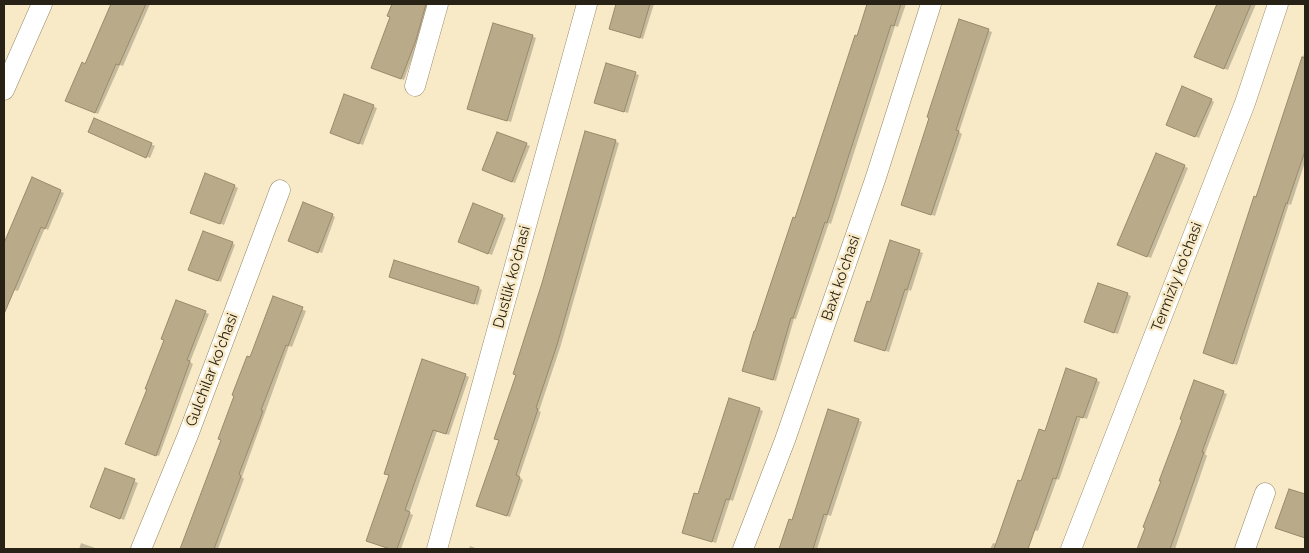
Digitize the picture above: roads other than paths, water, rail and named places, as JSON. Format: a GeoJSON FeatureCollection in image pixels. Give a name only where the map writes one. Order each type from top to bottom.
{"type":"FeatureCollection","features":[{"type":"Feature","properties":{"kind":"street"},"geometry":{"type":"LineString","coordinates":[[4,90],[42,4]]}},
{"type":"Feature","properties":{"kind":"street"},"geometry":{"type":"LineString","coordinates":[[415,86],[438,4]]}},
{"type":"Feature","properties":{"kind":"street","name":"Dustlik ko'chasi"},"geometry":{"type":"LineString","coordinates":[[437,549],[587,4]]}},
{"type":"Feature","properties":{"kind":"street","name":"Baxt ko'chasi"},"geometry":{"type":"LineString","coordinates":[[743,549],[788,431],[876,177],[931,4]]}},
{"type":"Feature","properties":{"kind":"street","name":"Termiziy ko'chasi"},"geometry":{"type":"LineString","coordinates":[[1071,549],[1245,103],[1278,4]]}},
{"type":"Feature","properties":{"kind":"street","name":"Gulchilar ko'chasi"},"geometry":{"type":"LineString","coordinates":[[141,549],[188,435],[280,190]]}},
{"type":"Feature","properties":{"kind":"street"},"geometry":{"type":"LineString","coordinates":[[1245,549],[1264,493]]}}]}
